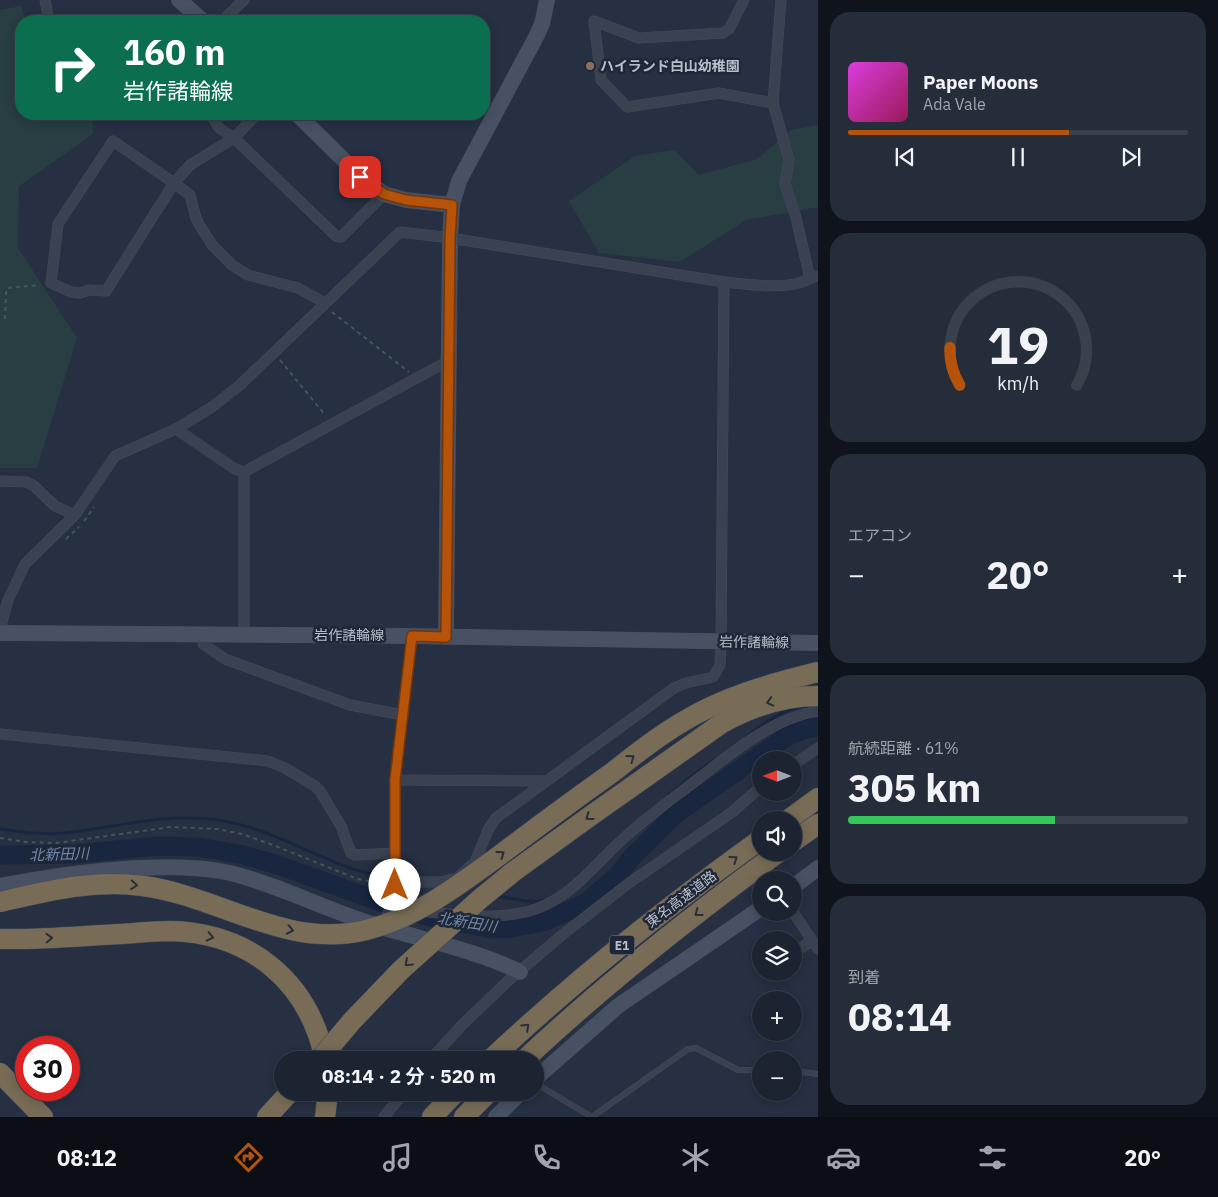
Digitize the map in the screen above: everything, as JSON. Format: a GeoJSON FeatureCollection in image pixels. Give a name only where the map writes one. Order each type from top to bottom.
{"type":"FeatureCollection","features":[{"type":"Feature","properties":{"kind":"highway"},"geometry":{"type":"LineString","coordinates":[[0,902],[46,891],[94,884],[143,886],[189,897],[249,919],[287,930],[328,936],[389,924],[410,914],[466,880],[657,739],[698,713],[748,691],[818,672]]}},
{"type":"Feature","properties":{"kind":"highway"},"geometry":{"type":"LineString","coordinates":[[327,1051],[370,1001],[428,944],[480,899],[559,839],[700,738],[743,712],[783,699],[818,696]]}},
{"type":"Feature","properties":{"kind":"highway"},"geometry":{"type":"LineString","coordinates":[[800,811],[818,798]]}},
{"type":"Feature","properties":{"kind":"highway"},"geometry":{"type":"LineString","coordinates":[[802,836],[818,824]]}},
{"type":"Feature","properties":{"kind":"highway","name":"東名高速道路"},"geometry":{"type":"LineString","coordinates":[[500,1051],[605,958],[686,893],[752,845]]}},
{"type":"Feature","properties":{"kind":"highway","name":"東名高速道路"},"geometry":{"type":"LineString","coordinates":[[534,1051],[620,976],[767,861]]}},
{"type":"Feature","properties":{"kind":"highway"},"geometry":{"type":"LineString","coordinates":[[0,939],[59,938],[171,931],[195,934],[240,946],[258,956],[293,987],[306,1005],[316,1026],[323,1051]]}},
{"type":"Feature","properties":{"kind":"highway"},"geometry":{"type":"LineString","coordinates":[[0,1073],[43,1117]]}},
{"type":"Feature","properties":{"kind":"highway"},"geometry":{"type":"LineString","coordinates":[[266,1117],[281,1101]]}},
{"type":"Feature","properties":{"kind":"highway"},"geometry":{"type":"LineString","coordinates":[[325,1117],[327,1101]]}},
{"type":"Feature","properties":{"kind":"highway"},"geometry":{"type":"LineString","coordinates":[[432,1117],[447,1101]]}},
{"type":"Feature","properties":{"kind":"highway"},"geometry":{"type":"LineString","coordinates":[[464,1117],[480,1101]]}},
{"type":"Feature","properties":{"kind":"main road"},"geometry":{"type":"LineString","coordinates":[[180,0],[196,15]]}},
{"type":"Feature","properties":{"kind":"main road"},"geometry":{"type":"LineString","coordinates":[[446,637],[448,361],[452,205],[454,193],[468,162],[536,37],[542,24],[547,0]]}},
{"type":"Feature","properties":{"kind":"main road"},"geometry":{"type":"LineString","coordinates":[[303,120],[360,177],[384,194],[406,200],[452,205]]}},
{"type":"Feature","properties":{"kind":"main road","name":"岩作諸輪線"},"geometry":{"type":"LineString","coordinates":[[0,631],[818,643]]}},
{"type":"Feature","properties":{"kind":"main road"},"geometry":{"type":"LineString","coordinates":[[0,886],[51,876],[111,870],[172,866],[200,868],[229,873],[268,885],[345,916],[382,928],[467,950],[498,961],[520,972]]}},
{"type":"Feature","properties":{"kind":"main road"},"geometry":{"type":"LineString","coordinates":[[802,880],[818,868]]}},
{"type":"Feature","properties":{"kind":"main road"},"geometry":{"type":"LineString","coordinates":[[544,1071],[618,1006],[752,914]]}},
{"type":"Feature","properties":{"kind":"main road"},"geometry":{"type":"LineString","coordinates":[[496,1117],[512,1101]]}},
{"type":"Feature","properties":{"kind":"street"},"geometry":{"type":"LineString","coordinates":[[45,0],[48,15]]}},
{"type":"Feature","properties":{"kind":"street"},"geometry":{"type":"LineString","coordinates":[[228,15],[244,0]]}},
{"type":"Feature","properties":{"kind":"street"},"geometry":{"type":"LineString","coordinates":[[744,0],[729,29],[722,34],[639,38],[594,21],[601,80],[627,107],[720,93],[773,104]]}},
{"type":"Feature","properties":{"kind":"street"},"geometry":{"type":"LineString","coordinates":[[0,631],[8,600],[25,564],[75,515],[115,456],[176,429],[212,407],[240,385],[400,232],[450,238],[724,282],[781,286],[814,277],[785,184],[789,160],[773,104],[781,0]]}},
{"type":"Feature","properties":{"kind":"street"},"geometry":{"type":"LineString","coordinates":[[214,120],[219,128],[234,138],[336,236],[341,237],[384,194]]}},
{"type":"Feature","properties":{"kind":"street"},"geometry":{"type":"LineString","coordinates":[[251,120],[234,138],[190,165],[174,183],[106,291],[90,290],[80,294],[51,283],[58,224],[113,141],[174,183],[190,195],[200,226],[213,246],[232,265],[248,274],[298,288],[324,304]]}},
{"type":"Feature","properties":{"kind":"street"},"geometry":{"type":"LineString","coordinates":[[397,890],[411,882],[440,882],[457,878],[475,862],[489,828],[496,818],[545,780],[674,688],[686,683],[713,677],[720,666],[722,642],[724,282]]}},
{"type":"Feature","properties":{"kind":"street"},"geometry":{"type":"LineString","coordinates":[[176,429],[235,469],[244,472],[448,361]]}},
{"type":"Feature","properties":{"kind":"street"},"geometry":{"type":"LineString","coordinates":[[244,472],[244,635]]}},
{"type":"Feature","properties":{"kind":"street"},"geometry":{"type":"LineString","coordinates":[[0,481],[26,482],[34,486],[55,506],[75,515]]}},
{"type":"Feature","properties":{"kind":"street"},"geometry":{"type":"LineString","coordinates":[[203,634],[203,644],[225,660],[350,705],[403,715]]}},
{"type":"Feature","properties":{"kind":"street"},"geometry":{"type":"LineString","coordinates":[[382,928],[397,890],[395,780],[412,636]]}},
{"type":"Feature","properties":{"kind":"street"},"geometry":{"type":"LineString","coordinates":[[391,907],[490,917],[527,912],[560,899],[624,838],[669,800],[751,739],[804,713],[818,711]]}},
{"type":"Feature","properties":{"kind":"street"},"geometry":{"type":"LineString","coordinates":[[0,734],[277,763],[320,791],[341,826],[351,853],[355,855],[395,853]]}},
{"type":"Feature","properties":{"kind":"street"},"geometry":{"type":"LineString","coordinates":[[802,759],[818,748]]}},
{"type":"Feature","properties":{"kind":"street"},"geometry":{"type":"LineString","coordinates":[[395,780],[545,780]]}},
{"type":"Feature","properties":{"kind":"street"},"geometry":{"type":"LineString","coordinates":[[438,1051],[463,1024],[509,980],[562,935],[604,902],[731,812],[752,794]]}},
{"type":"Feature","properties":{"kind":"street"},"geometry":{"type":"LineString","coordinates":[[798,921],[815,944],[802,950]]}},
{"type":"Feature","properties":{"kind":"street"},"geometry":{"type":"LineString","coordinates":[[384,1117],[397,1101]]}},
{"type":"Feature","properties":{"kind":"lane"},"geometry":{"type":"LineString","coordinates":[[544,1088],[592,1117],[688,1049],[696,1048],[738,1070],[752,1070]]}},
{"type":"Feature","properties":{"kind":"lane"},"geometry":{"type":"LineString","coordinates":[[802,1072],[818,1074]]}},
{"type":"Feature","properties":{"kind":"path"},"geometry":{"type":"LineString","coordinates":[[5,319],[7,288],[51,283]]}},
{"type":"Feature","properties":{"kind":"path"},"geometry":{"type":"LineString","coordinates":[[324,304],[417,378]]}},
{"type":"Feature","properties":{"kind":"path"},"geometry":{"type":"LineString","coordinates":[[274,352],[333,424]]}},
{"type":"Feature","properties":{"kind":"path"},"geometry":{"type":"LineString","coordinates":[[0,838],[26,842],[56,842],[171,827],[217,829],[242,834],[358,879],[397,890]]}},
{"type":"Feature","properties":{"kind":"green space"},"geometry":{"type":"Polygon","coordinates":[[[21,6],[25,15],[15,15],[15,120],[92,120],[93,134],[19,186],[18,248],[77,338],[37,468],[0,468],[0,10],[21,6]]]}},
{"type":"Feature","properties":{"kind":"green space"},"geometry":{"type":"Polygon","coordinates":[[[818,125],[818,207],[746,220],[680,262],[599,253],[569,201],[635,156],[674,150],[699,175],[757,159],[791,130],[818,125]]]}},
{"type":"Feature","properties":{"kind":"waterway"},"geometry":{"type":"LineString","coordinates":[[747,736],[779,715],[800,707]]}},
{"type":"Feature","properties":{"kind":"waterway","name":"北新田川"},"geometry":{"type":"LineString","coordinates":[[0,855],[76,854],[156,846],[199,847],[243,855],[278,865],[386,904],[438,919],[487,928],[506,929],[543,922],[584,904],[618,875],[633,856],[676,814],[786,737],[805,729],[818,727]]}},
{"type":"Feature","properties":{"kind":"waterway"},"geometry":{"type":"LineString","coordinates":[[669,795],[716,759]]}},
{"type":"Feature","properties":{"kind":"waterway"},"geometry":{"type":"LineString","coordinates":[[0,829],[56,834],[172,818],[208,819],[262,831],[355,870],[410,879]]}},
{"type":"Feature","properties":{"kind":"waterway"},"geometry":{"type":"LineString","coordinates":[[495,896],[533,902],[545,900]]}},
{"type":"Feature","properties":{"kind":"place","name":"ハイランド白山幼稚園"},"geometry":{"type":"Point","coordinates":[590,66]}},
{"type":"Feature","properties":{"kind":"route"},"geometry":{"type":"LineString","coordinates":[[360,177],[384,194],[406,200],[452,205],[450,238],[446,637],[412,636],[395,780],[395,885]]}}]}
